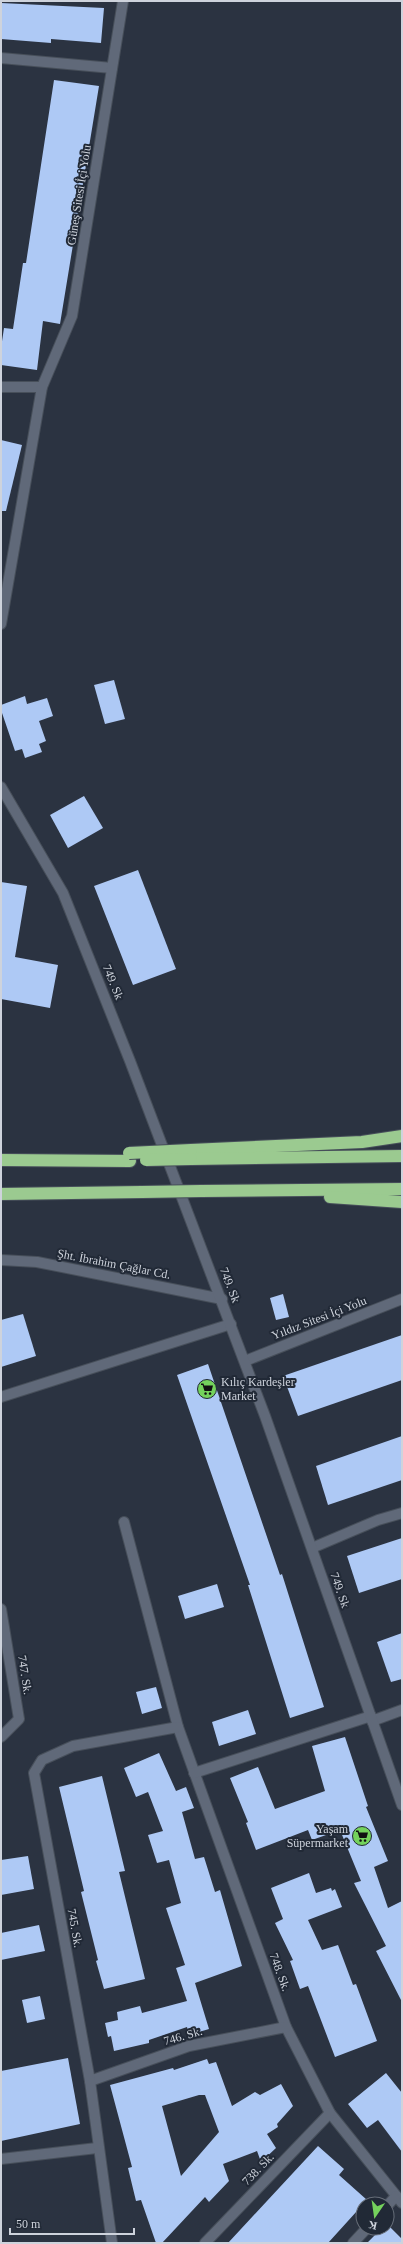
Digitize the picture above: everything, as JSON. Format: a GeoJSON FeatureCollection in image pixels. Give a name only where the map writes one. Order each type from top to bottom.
{"type":"FeatureCollection","features":[{"type":"Feature","properties":{"kind":"highway"},"geometry":{"type":"LineString","coordinates":[[1,1160],[191,1154],[362,1142],[402,1136]]}},
{"type":"Feature","properties":{"kind":"highway"},"geometry":{"type":"LineString","coordinates":[[191,1154],[402,1156]]}},
{"type":"Feature","properties":{"kind":"highway"},"geometry":{"type":"LineString","coordinates":[[1,1194],[402,1189]]}},
{"type":"Feature","properties":{"kind":"highway"},"geometry":{"type":"LineString","coordinates":[[217,1191],[402,1202]]}},
{"type":"Feature","properties":{"kind":"street","name":"Güneş Sitesi İçi Yolu"},"geometry":{"type":"LineString","coordinates":[[1,624],[42,388],[72,316],[123,1]]}},
{"type":"Feature","properties":{"kind":"street"},"geometry":{"type":"LineString","coordinates":[[1,58],[112,68]]}},
{"type":"Feature","properties":{"kind":"street"},"geometry":{"type":"LineString","coordinates":[[1,387],[42,388]]}},
{"type":"Feature","properties":{"kind":"street","name":"749. Sk"},"geometry":{"type":"LineString","coordinates":[[1,787],[63,893],[222,1299],[312,1548],[402,1805]]}},
{"type":"Feature","properties":{"kind":"street","name":"Şht. İbrahim Çağlar Cd."},"geometry":{"type":"LineString","coordinates":[[1,1260],[37,1262],[222,1299]]}},
{"type":"Feature","properties":{"kind":"street","name":"Yıldız Sitesi İçi Yolu"},"geometry":{"type":"LineString","coordinates":[[245,1361],[402,1299]]}},
{"type":"Feature","properties":{"kind":"street"},"geometry":{"type":"LineString","coordinates":[[1,1397],[231,1324]]}},
{"type":"Feature","properties":{"kind":"street"},"geometry":{"type":"LineString","coordinates":[[312,1548],[378,1520],[402,1513]]}},
{"type":"Feature","properties":{"kind":"street","name":"748. Sk."},"geometry":{"type":"LineString","coordinates":[[124,1522],[178,1727],[286,2027],[330,2113],[399,2200]]}},
{"type":"Feature","properties":{"kind":"street","name":"747. Sk."},"geometry":{"type":"LineString","coordinates":[[1,1609],[19,1719],[1,1737]]}},
{"type":"Feature","properties":{"kind":"street"},"geometry":{"type":"LineString","coordinates":[[194,1773],[402,1710]]}},
{"type":"Feature","properties":{"kind":"street","name":"745. Sk."},"geometry":{"type":"LineString","coordinates":[[112,2243],[97,2148],[90,2081],[34,1773],[42,1760],[73,1746],[178,1727]]}},
{"type":"Feature","properties":{"kind":"street","name":"746. Sk."},"geometry":{"type":"LineString","coordinates":[[90,2081],[189,2046],[286,2027]]}},
{"type":"Feature","properties":{"kind":"street","name":"738. Sk."},"geometry":{"type":"LineString","coordinates":[[205,2243],[330,2113]]}},
{"type":"Feature","properties":{"kind":"street"},"geometry":{"type":"LineString","coordinates":[[1,2159],[97,2148]]}},
{"type":"Feature","properties":{"kind":"building"},"geometry":{"type":"Polygon","coordinates":[[[1,3],[104,8],[101,43],[51,39],[51,43],[1,39],[1,3]]]}},
{"type":"Feature","properties":{"kind":"building"},"geometry":{"type":"Polygon","coordinates":[[[54,80],[99,86],[60,324],[43,321],[37,370],[1,365],[1,348],[4,328],[13,329],[23,263],[26,263],[54,80]]]}},
{"type":"Feature","properties":{"kind":"building"},"geometry":{"type":"Polygon","coordinates":[[[1,440],[22,445],[6,511],[1,511],[1,440]]]}},
{"type":"Feature","properties":{"kind":"building"},"geometry":{"type":"Polygon","coordinates":[[[114,680],[125,719],[105,724],[94,685],[114,680]]]}},
{"type":"Feature","properties":{"kind":"building"},"geometry":{"type":"Polygon","coordinates":[[[25,696],[27,704],[47,698],[53,716],[39,721],[46,741],[39,744],[42,752],[25,758],[22,749],[15,751],[1,710],[1,705],[25,696]]]}},
{"type":"Feature","properties":{"kind":"building"},"geometry":{"type":"Polygon","coordinates":[[[84,796],[103,828],[68,848],[50,815],[84,796]]]}},
{"type":"Feature","properties":{"kind":"building"},"geometry":{"type":"Polygon","coordinates":[[[138,870],[176,969],[133,985],[94,886],[138,870]]]}},
{"type":"Feature","properties":{"kind":"building"},"geometry":{"type":"Polygon","coordinates":[[[1,882],[27,886],[15,957],[58,965],[50,1008],[1,999],[1,882]]]}},
{"type":"Feature","properties":{"kind":"building"},"geometry":{"type":"Polygon","coordinates":[[[283,1294],[289,1317],[276,1320],[270,1298],[283,1294]]]}},
{"type":"Feature","properties":{"kind":"building"},"geometry":{"type":"Polygon","coordinates":[[[23,1314],[36,1356],[1,1367],[1,1320],[23,1314]]]}},
{"type":"Feature","properties":{"kind":"building"},"geometry":{"type":"Polygon","coordinates":[[[402,1335],[402,1380],[298,1416],[283,1376],[402,1335]]]}},
{"type":"Feature","properties":{"kind":"building"},"geometry":{"type":"Polygon","coordinates":[[[208,1364],[280,1575],[282,1574],[324,1707],[290,1718],[248,1585],[250,1585],[177,1375],[208,1364]]]}},
{"type":"Feature","properties":{"kind":"building"},"geometry":{"type":"Polygon","coordinates":[[[402,1436],[402,1480],[328,1505],[316,1466],[402,1436]]]}},
{"type":"Feature","properties":{"kind":"building"},"geometry":{"type":"Polygon","coordinates":[[[402,1538],[402,1579],[359,1593],[347,1556],[402,1538]]]}},
{"type":"Feature","properties":{"kind":"building"},"geometry":{"type":"Polygon","coordinates":[[[217,1584],[224,1607],[185,1619],[178,1596],[217,1584]]]}},
{"type":"Feature","properties":{"kind":"building"},"geometry":{"type":"Polygon","coordinates":[[[402,1633],[402,1679],[391,1682],[377,1642],[402,1633]]]}},
{"type":"Feature","properties":{"kind":"building"},"geometry":{"type":"Polygon","coordinates":[[[156,1687],[162,1708],[142,1714],[136,1692],[156,1687]]]}},
{"type":"Feature","properties":{"kind":"building"},"geometry":{"type":"Polygon","coordinates":[[[248,1710],[256,1734],[219,1746],[212,1722],[248,1710]]]}},
{"type":"Feature","properties":{"kind":"building"},"geometry":{"type":"Polygon","coordinates":[[[345,1737],[368,1806],[366,1807],[388,1861],[374,1867],[388,1908],[402,1901],[402,2002],[376,1951],[386,1946],[354,1883],[361,1881],[340,1830],[312,1840],[308,1830],[256,1850],[246,1823],[248,1822],[230,1778],[258,1767],[275,1809],[325,1791],[312,1746],[345,1737]]]}},
{"type":"Feature","properties":{"kind":"building"},"geometry":{"type":"Polygon","coordinates":[[[159,1753],[176,1791],[186,1787],[194,1808],[182,1812],[195,1859],[204,1857],[215,1892],[220,1890],[242,1966],[195,1983],[209,2029],[189,2035],[187,2027],[149,2040],[149,2043],[114,2051],[111,2036],[108,2037],[105,2023],[118,2020],[117,2012],[140,2006],[142,2013],[187,2001],[176,1968],[185,1965],[166,1908],[181,1903],[169,1860],[157,1863],[148,1835],[163,1831],[148,1792],[136,1797],[124,1768],[159,1753]]]}},
{"type":"Feature","properties":{"kind":"building"},"geometry":{"type":"Polygon","coordinates":[[[102,1776],[125,1871],[119,1872],[145,1979],[104,1989],[96,1961],[98,1960],[81,1892],[84,1891],[59,1787],[102,1776]]]}},
{"type":"Feature","properties":{"kind":"building"},"geometry":{"type":"Polygon","coordinates":[[[28,1856],[34,1889],[1,1895],[1,1860],[28,1856]]]}},
{"type":"Feature","properties":{"kind":"building"},"geometry":{"type":"Polygon","coordinates":[[[309,1873],[316,1893],[331,1888],[332,1891],[335,1889],[342,1907],[308,1920],[322,1950],[338,1945],[353,1985],[356,1984],[377,2041],[335,2057],[308,1986],[300,1989],[290,1961],[293,1960],[275,1923],[283,1919],[271,1888],[309,1873]]]}},
{"type":"Feature","properties":{"kind":"building"},"geometry":{"type":"Polygon","coordinates":[[[39,1925],[45,1951],[1,1960],[1,1933],[39,1925]]]}},
{"type":"Feature","properties":{"kind":"building"},"geometry":{"type":"Polygon","coordinates":[[[40,1996],[45,2019],[27,2023],[22,2000],[40,1996]]]}},
{"type":"Feature","properties":{"kind":"building"},"geometry":{"type":"Polygon","coordinates":[[[68,2058],[80,2124],[1,2141],[1,2071],[68,2058]]]}},
{"type":"Feature","properties":{"kind":"building"},"geometry":{"type":"Polygon","coordinates":[[[207,2059],[209,2064],[216,2062],[232,2106],[255,2092],[260,2095],[281,2084],[293,2106],[277,2124],[278,2127],[267,2134],[276,2148],[261,2162],[257,2151],[223,2164],[229,2181],[209,2202],[205,2197],[162,2243],[156,2243],[141,2200],[136,2201],[128,2168],[132,2167],[110,2085],[173,2068],[174,2070],[207,2059]],[[199,2095],[162,2106],[181,2176],[219,2132],[205,2095],[199,2095]]]}},
{"type":"Feature","properties":{"kind":"building"},"geometry":{"type":"Polygon","coordinates":[[[386,2073],[402,2093],[402,2152],[378,2120],[367,2128],[348,2104],[386,2073]]]}},
{"type":"Feature","properties":{"kind":"building"},"geometry":{"type":"Polygon","coordinates":[[[318,2146],[344,2169],[339,2175],[363,2196],[355,2196],[355,2213],[328,2243],[228,2243],[318,2146]]]}},
{"type":"Feature","properties":{"kind":"building"},"geometry":{"type":"Polygon","coordinates":[[[395,2232],[402,2239],[402,2243],[367,2243],[374,2236],[395,2236],[395,2232]]]}},
{"type":"Feature","properties":{"kind":"place","name":"Kılıç Kardeşler Market"},"geometry":{"type":"Point","coordinates":[207,1389]}},
{"type":"Feature","properties":{"kind":"place","name":"Yaşam Süpermarket"},"geometry":{"type":"Point","coordinates":[362,1836]}}]}
